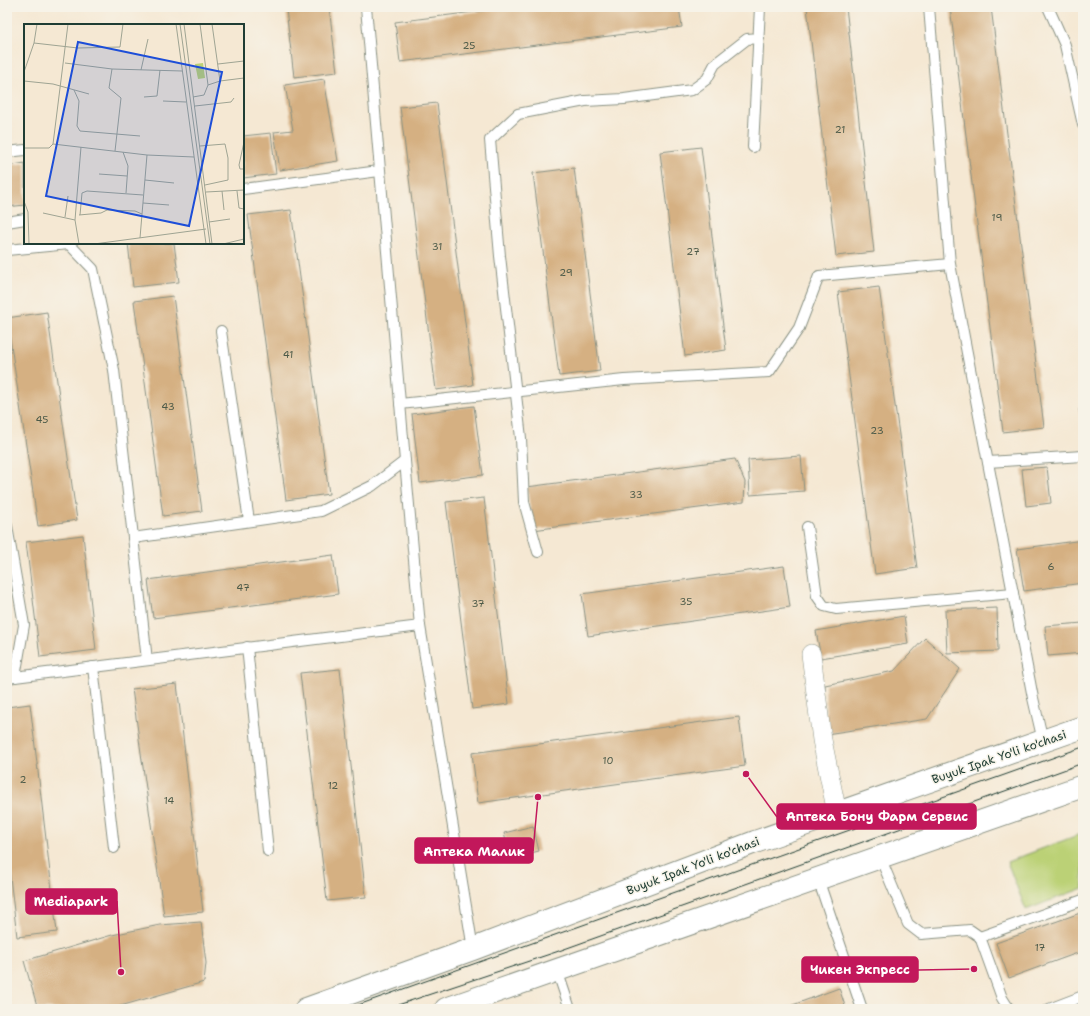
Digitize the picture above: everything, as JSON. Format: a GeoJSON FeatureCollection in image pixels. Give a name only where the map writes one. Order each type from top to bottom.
{"type":"FeatureCollection","features":[{"type":"Feature","properties":{"kind":"main road","name":"Buyuk Ipak Yo'li ko'chasi"},"geometry":{"type":"LineString","coordinates":[[306,1009],[473,949],[755,842],[1083,727]]}},
{"type":"Feature","properties":{"kind":"main road"},"geometry":{"type":"LineString","coordinates":[[446,1009],[1083,786]]}},
{"type":"Feature","properties":{"kind":"street"},"geometry":{"type":"LineString","coordinates":[[811,654],[822,740],[837,813]]}},
{"type":"Feature","properties":{"kind":"lane"},"geometry":{"type":"LineString","coordinates":[[366,7],[420,626],[473,949]]}},
{"type":"Feature","properties":{"kind":"lane"},"geometry":{"type":"LineString","coordinates":[[753,147],[760,7]]}},
{"type":"Feature","properties":{"kind":"lane"},"geometry":{"type":"LineString","coordinates":[[929,7],[950,264],[1033,698],[1043,741]]}},
{"type":"Feature","properties":{"kind":"lane"},"geometry":{"type":"LineString","coordinates":[[1048,7],[1065,45],[1083,125]]}},
{"type":"Feature","properties":{"kind":"lane"},"geometry":{"type":"LineString","coordinates":[[538,552],[524,502],[521,438],[500,256],[490,140],[518,114],[585,101],[624,99],[692,90],[707,79],[715,64],[747,39],[759,38]]}},
{"type":"Feature","properties":{"kind":"lane"},"geometry":{"type":"LineString","coordinates":[[7,152],[24,150]]}},
{"type":"Feature","properties":{"kind":"lane"},"geometry":{"type":"LineString","coordinates":[[244,189],[380,171]]}},
{"type":"Feature","properties":{"kind":"lane"},"geometry":{"type":"LineString","coordinates":[[7,222],[24,219]]}},
{"type":"Feature","properties":{"kind":"lane"},"geometry":{"type":"LineString","coordinates":[[7,250],[69,244],[92,269],[114,370],[147,660]]}},
{"type":"Feature","properties":{"kind":"lane"},"geometry":{"type":"LineString","coordinates":[[400,404],[624,380],[769,372],[799,328],[819,276],[950,264]]}},
{"type":"Feature","properties":{"kind":"lane"},"geometry":{"type":"LineString","coordinates":[[221,330],[249,521]]}},
{"type":"Feature","properties":{"kind":"lane"},"geometry":{"type":"LineString","coordinates":[[988,462],[1083,456]]}},
{"type":"Feature","properties":{"kind":"lane"},"geometry":{"type":"LineString","coordinates":[[133,538],[321,511],[372,486],[405,461]]}},
{"type":"Feature","properties":{"kind":"lane"},"geometry":{"type":"LineString","coordinates":[[7,526],[24,625],[11,677],[420,626]]}},
{"type":"Feature","properties":{"kind":"lane"},"geometry":{"type":"LineString","coordinates":[[807,526],[818,596],[824,606],[836,610],[1013,593]]}},
{"type":"Feature","properties":{"kind":"lane"},"geometry":{"type":"LineString","coordinates":[[247,647],[268,851]]}},
{"type":"Feature","properties":{"kind":"lane"},"geometry":{"type":"LineString","coordinates":[[93,667],[114,848]]}},
{"type":"Feature","properties":{"kind":"lane"},"geometry":{"type":"LineString","coordinates":[[880,857],[908,924],[921,934],[970,930],[980,937],[1002,998],[1009,1009]]}},
{"type":"Feature","properties":{"kind":"lane"},"geometry":{"type":"LineString","coordinates":[[818,879],[862,1009]]}},
{"type":"Feature","properties":{"kind":"lane"},"geometry":{"type":"LineString","coordinates":[[980,937],[1083,900]]}},
{"type":"Feature","properties":{"kind":"lane"},"geometry":{"type":"LineString","coordinates":[[557,970],[570,1009]]}},
{"type":"Feature","properties":{"kind":"lane"},"geometry":{"type":"LineString","coordinates":[[1049,1009],[1083,996]]}},
{"type":"Feature","properties":{"kind":"green space"},"geometry":{"type":"Polygon","coordinates":[[[1083,833],[1083,888],[1026,910],[1007,862],[1083,833]]]}},
{"type":"Feature","properties":{"kind":"building"},"geometry":{"type":"Polygon","coordinates":[[[300,7],[329,7],[337,72],[294,77],[286,9],[300,7]]]}},
{"type":"Feature","properties":{"kind":"building"},"geometry":{"type":"Polygon","coordinates":[[[513,7],[679,7],[682,27],[400,62],[395,22],[513,7]]]}},
{"type":"Feature","properties":{"kind":"building"},"geometry":{"type":"Polygon","coordinates":[[[807,7],[846,7],[874,252],[836,256],[807,7]]]}},
{"type":"Feature","properties":{"kind":"building"},"geometry":{"type":"Polygon","coordinates":[[[950,7],[991,7],[1044,427],[1003,432],[950,7]]]}},
{"type":"Feature","properties":{"kind":"building"},"geometry":{"type":"Polygon","coordinates":[[[324,79],[338,161],[280,170],[274,132],[293,130],[285,85],[324,79]]]}},
{"type":"Feature","properties":{"kind":"building"},"geometry":{"type":"Polygon","coordinates":[[[437,103],[473,385],[436,390],[400,107],[437,103]]]}},
{"type":"Feature","properties":{"kind":"building"},"geometry":{"type":"Polygon","coordinates":[[[271,133],[276,174],[244,178],[244,136],[271,133]]]}},
{"type":"Feature","properties":{"kind":"building"},"geometry":{"type":"Polygon","coordinates":[[[701,147],[726,350],[685,356],[660,152],[701,147]]]}},
{"type":"Feature","properties":{"kind":"building"},"geometry":{"type":"Polygon","coordinates":[[[24,163],[24,205],[7,207],[7,166],[24,163]]]}},
{"type":"Feature","properties":{"kind":"building"},"geometry":{"type":"Polygon","coordinates":[[[574,168],[600,371],[559,376],[533,173],[574,168]]]}},
{"type":"Feature","properties":{"kind":"building"},"geometry":{"type":"Polygon","coordinates":[[[291,210],[329,494],[286,500],[248,215],[291,210]]]}},
{"type":"Feature","properties":{"kind":"building"},"geometry":{"type":"Polygon","coordinates":[[[128,244],[174,244],[179,282],[133,287],[128,244]]]}},
{"type":"Feature","properties":{"kind":"building"},"geometry":{"type":"Polygon","coordinates":[[[879,287],[917,568],[875,574],[838,292],[879,287]]]}},
{"type":"Feature","properties":{"kind":"building"},"geometry":{"type":"Polygon","coordinates":[[[173,296],[202,511],[163,516],[134,301],[173,296]]]}},
{"type":"Feature","properties":{"kind":"building"},"geometry":{"type":"Polygon","coordinates":[[[47,312],[77,520],[38,526],[7,318],[47,312]]]}},
{"type":"Feature","properties":{"kind":"building"},"geometry":{"type":"Polygon","coordinates":[[[474,406],[483,475],[420,483],[412,414],[474,406]]]}},
{"type":"Feature","properties":{"kind":"building"},"geometry":{"type":"Polygon","coordinates":[[[1079,409],[1083,409],[1083,433],[1082,433],[1079,409]]]}},
{"type":"Feature","properties":{"kind":"building"},"geometry":{"type":"Polygon","coordinates":[[[801,456],[804,491],[750,495],[748,460],[801,456]]]}},
{"type":"Feature","properties":{"kind":"building"},"geometry":{"type":"Polygon","coordinates":[[[735,459],[745,482],[744,502],[533,530],[527,487],[735,459]]]}},
{"type":"Feature","properties":{"kind":"building"},"geometry":{"type":"Polygon","coordinates":[[[1047,467],[1051,503],[1026,506],[1022,469],[1047,467]]]}},
{"type":"Feature","properties":{"kind":"building"},"geometry":{"type":"Polygon","coordinates":[[[484,498],[509,704],[472,709],[446,502],[484,498]]]}},
{"type":"Feature","properties":{"kind":"building"},"geometry":{"type":"Polygon","coordinates":[[[83,535],[96,650],[40,657],[26,542],[83,535]]]}},
{"type":"Feature","properties":{"kind":"building"},"geometry":{"type":"Polygon","coordinates":[[[1083,540],[1083,583],[1024,591],[1017,549],[1083,540]]]}},
{"type":"Feature","properties":{"kind":"building"},"geometry":{"type":"Polygon","coordinates":[[[333,555],[338,594],[153,618],[148,580],[333,555]]]}},
{"type":"Feature","properties":{"kind":"building"},"geometry":{"type":"Polygon","coordinates":[[[784,566],[790,607],[588,636],[582,594],[784,566]]]}},
{"type":"Feature","properties":{"kind":"building"},"geometry":{"type":"Polygon","coordinates":[[[997,608],[998,651],[947,653],[945,610],[997,608]]]}},
{"type":"Feature","properties":{"kind":"building"},"geometry":{"type":"Polygon","coordinates":[[[904,616],[908,644],[821,658],[816,631],[904,616]]]}},
{"type":"Feature","properties":{"kind":"building"},"geometry":{"type":"Polygon","coordinates":[[[1083,623],[1083,653],[1048,656],[1045,626],[1083,623]]]}},
{"type":"Feature","properties":{"kind":"building"},"geometry":{"type":"Polygon","coordinates":[[[925,638],[960,669],[927,719],[826,734],[825,685],[894,671],[925,638]]]}},
{"type":"Feature","properties":{"kind":"building"},"geometry":{"type":"Polygon","coordinates":[[[340,669],[366,897],[327,901],[300,673],[340,669]]]}},
{"type":"Feature","properties":{"kind":"building"},"geometry":{"type":"Polygon","coordinates":[[[177,684],[203,912],[164,916],[132,689],[177,684]]]}},
{"type":"Feature","properties":{"kind":"building"},"geometry":{"type":"Polygon","coordinates":[[[30,704],[57,932],[17,937],[7,851],[7,707],[30,704]]]}},
{"type":"Feature","properties":{"kind":"building"},"geometry":{"type":"Polygon","coordinates":[[[739,717],[745,766],[478,803],[472,753],[739,717]]]}},
{"type":"Feature","properties":{"kind":"building"},"geometry":{"type":"Polygon","coordinates":[[[533,826],[539,851],[510,858],[504,833],[533,826]]]}},
{"type":"Feature","properties":{"kind":"building"},"geometry":{"type":"Polygon","coordinates":[[[1083,912],[1083,951],[1009,978],[996,943],[1083,912]]]}},
{"type":"Feature","properties":{"kind":"building"},"geometry":{"type":"Polygon","coordinates":[[[201,922],[206,963],[204,982],[110,1009],[38,1009],[24,961],[112,935],[160,925],[201,922]]]}},
{"type":"Feature","properties":{"kind":"building"},"geometry":{"type":"Polygon","coordinates":[[[839,988],[846,1009],[782,1009],[839,988]]]}},
{"type":"Feature","properties":{"kind":"tram line"},"geometry":{"type":"LineString","coordinates":[[347,1009],[1083,747]]}},
{"type":"Feature","properties":{"kind":"tram line"},"geometry":{"type":"LineString","coordinates":[[386,1009],[556,952],[1083,763]]}},
{"type":"Feature","properties":{"kind":"place","name":"Аптека Бону Фарм Сервис"},"geometry":{"type":"Point","coordinates":[746,774]}},
{"type":"Feature","properties":{"kind":"place","name":"Аптека Малик"},"geometry":{"type":"Point","coordinates":[538,797]}},
{"type":"Feature","properties":{"kind":"place","name":"Чикен Экпресс"},"geometry":{"type":"Point","coordinates":[974,969]}},
{"type":"Feature","properties":{"kind":"place","name":"Mediapark"},"geometry":{"type":"Point","coordinates":[121,972]}}]}
